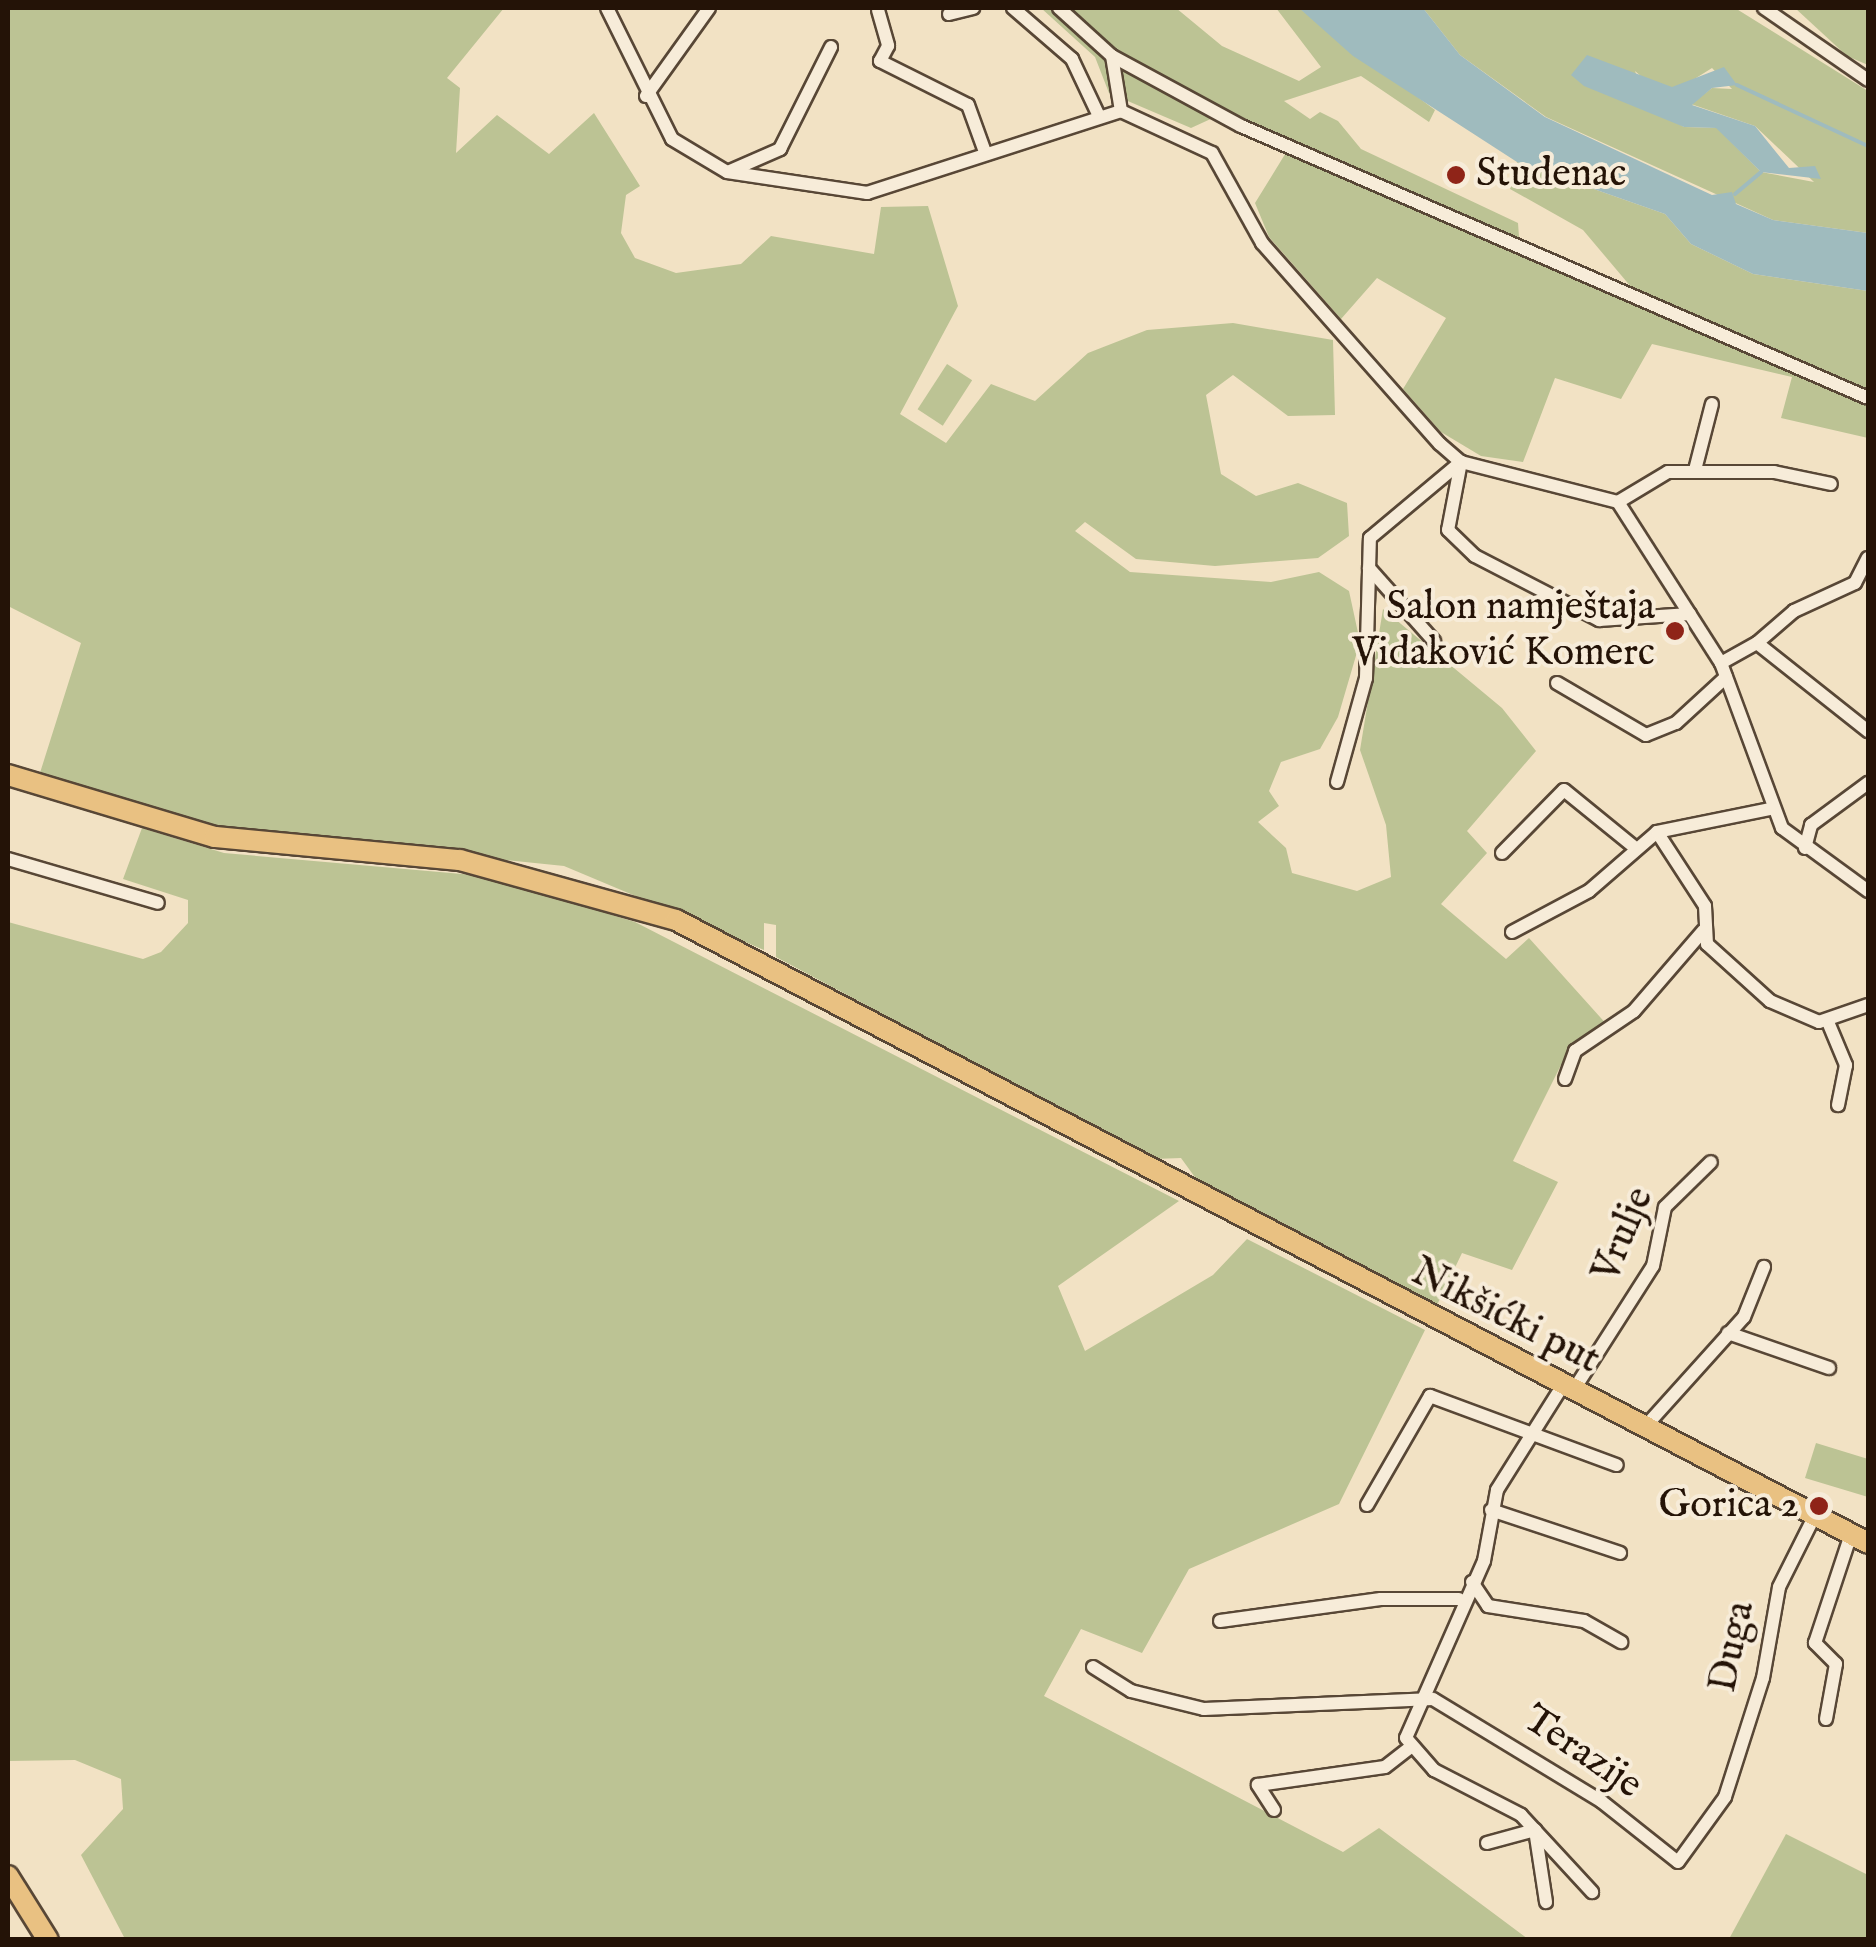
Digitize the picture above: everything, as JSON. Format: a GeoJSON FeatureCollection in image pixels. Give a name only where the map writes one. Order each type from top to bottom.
{"type":"FeatureCollection","features":[{"type":"Feature","properties":{"kind":"main road","name":"Nikšićki put"},"geometry":{"type":"LineString","coordinates":[[8,775],[250,844],[460,860],[630,902],[1860,1539]]}},
{"type":"Feature","properties":{"kind":"main road"},"geometry":{"type":"LineString","coordinates":[[8,1876],[48,1940]]}},
{"type":"Feature","properties":{"kind":"street"},"geometry":{"type":"LineString","coordinates":[[608,8],[646,96],[672,139],[728,172],[867,192],[1121,111],[1212,153],[1262,243],[1461,462],[1618,502],[1724,670],[1770,809],[1805,848],[1868,890]]}},
{"type":"Feature","properties":{"kind":"street"},"geometry":{"type":"LineString","coordinates":[[646,96],[709,8]]}},
{"type":"Feature","properties":{"kind":"street"},"geometry":{"type":"LineString","coordinates":[[949,14],[972,8]]}},
{"type":"Feature","properties":{"kind":"street"},"geometry":{"type":"LineString","coordinates":[[1013,8],[1072,58],[1099,116]]}},
{"type":"Feature","properties":{"kind":"street"},"geometry":{"type":"LineString","coordinates":[[1059,8],[1112,56],[1242,126],[1868,398]]}},
{"type":"Feature","properties":{"kind":"street"},"geometry":{"type":"LineString","coordinates":[[1764,8],[1868,80]]}},
{"type":"Feature","properties":{"kind":"street"},"geometry":{"type":"LineString","coordinates":[[878,10],[888,46],[880,60],[968,106],[986,152]]}},
{"type":"Feature","properties":{"kind":"street"},"geometry":{"type":"LineString","coordinates":[[728,172],[780,149],[831,47]]}},
{"type":"Feature","properties":{"kind":"street"},"geometry":{"type":"LineString","coordinates":[[1112,56],[1121,111]]}},
{"type":"Feature","properties":{"kind":"street"},"geometry":{"type":"LineString","coordinates":[[1695,470],[1712,404]]}},
{"type":"Feature","properties":{"kind":"street"},"geometry":{"type":"LineString","coordinates":[[1337,782],[1366,678],[1368,566],[1381,523],[1461,462]]}},
{"type":"Feature","properties":{"kind":"street"},"geometry":{"type":"LineString","coordinates":[[1461,462],[1448,530],[1475,556],[1600,620],[1690,614]]}},
{"type":"Feature","properties":{"kind":"street"},"geometry":{"type":"LineString","coordinates":[[1618,502],[1644,480],[1695,470],[1831,484]]}},
{"type":"Feature","properties":{"kind":"street"},"geometry":{"type":"LineString","coordinates":[[1557,683],[1646,735],[1676,723],[1724,670],[1794,611],[1856,583],[1868,558]]}},
{"type":"Feature","properties":{"kind":"street"},"geometry":{"type":"LineString","coordinates":[[1368,566],[1383,594],[1434,642]]}},
{"type":"Feature","properties":{"kind":"street"},"geometry":{"type":"LineString","coordinates":[[1758,643],[1868,731]]}},
{"type":"Feature","properties":{"kind":"street"},"geometry":{"type":"LineString","coordinates":[[1805,848],[1811,824],[1868,782]]}},
{"type":"Feature","properties":{"kind":"street"},"geometry":{"type":"LineString","coordinates":[[1502,853],[1564,790],[1633,846]]}},
{"type":"Feature","properties":{"kind":"street"},"geometry":{"type":"LineString","coordinates":[[1512,932],[1590,891],[1633,846],[1657,832],[1770,809]]}},
{"type":"Feature","properties":{"kind":"street"},"geometry":{"type":"LineString","coordinates":[[1564,1078],[1575,1052],[1634,1011],[1704,932],[1705,906],[1657,832]]}},
{"type":"Feature","properties":{"kind":"street"},"geometry":{"type":"LineString","coordinates":[[8,859],[158,904]]}},
{"type":"Feature","properties":{"kind":"street"},"geometry":{"type":"LineString","coordinates":[[1704,932],[1770,1001],[1828,1022],[1868,1005]]}},
{"type":"Feature","properties":{"kind":"street"},"geometry":{"type":"LineString","coordinates":[[1828,1022],[1846,1065],[1838,1105]]}},
{"type":"Feature","properties":{"kind":"street","name":"Vrulje"},"geometry":{"type":"LineString","coordinates":[[1568,1388],[1653,1266],[1665,1207],[1710,1162]]}},
{"type":"Feature","properties":{"kind":"street"},"geometry":{"type":"LineString","coordinates":[[1644,1428],[1744,1318],[1764,1267]]}},
{"type":"Feature","properties":{"kind":"street"},"geometry":{"type":"LineString","coordinates":[[1728,1333],[1829,1368]]}},
{"type":"Feature","properties":{"kind":"street"},"geometry":{"type":"LineString","coordinates":[[1274,1810],[1258,1784],[1381,1768],[1410,1748],[1459,1600],[1472,1582],[1491,1510],[1532,1435],[1568,1388]]}},
{"type":"Feature","properties":{"kind":"street"},"geometry":{"type":"LineString","coordinates":[[1368,1506],[1430,1396],[1617,1465]]}},
{"type":"Feature","properties":{"kind":"street"},"geometry":{"type":"LineString","coordinates":[[1491,1510],[1620,1553]]}},
{"type":"Feature","properties":{"kind":"street","name":"Duga"},"geometry":{"type":"LineString","coordinates":[[1725,1798],[1764,1678],[1779,1587],[1815,1515]]}},
{"type":"Feature","properties":{"kind":"street","name":"Nikšićki put"},"geometry":{"type":"LineString","coordinates":[[1826,1719],[1836,1664],[1815,1643],[1860,1539]]}},
{"type":"Feature","properties":{"kind":"street"},"geometry":{"type":"LineString","coordinates":[[1472,1582],[1504,1612],[1584,1621],[1621,1642]]}},
{"type":"Feature","properties":{"kind":"street"},"geometry":{"type":"LineString","coordinates":[[1220,1622],[1381,1600],[1459,1600]]}},
{"type":"Feature","properties":{"kind":"street"},"geometry":{"type":"LineString","coordinates":[[1093,1667],[1132,1692],[1204,1709],[1424,1697]]}},
{"type":"Feature","properties":{"kind":"street","name":"Terazije"},"geometry":{"type":"LineString","coordinates":[[1424,1697],[1601,1800],[1667,1861],[1690,1853],[1725,1798]]}},
{"type":"Feature","properties":{"kind":"street"},"geometry":{"type":"LineString","coordinates":[[1410,1748],[1536,1830],[1592,1892]]}},
{"type":"Feature","properties":{"kind":"street"},"geometry":{"type":"LineString","coordinates":[[1487,1843],[1536,1830]]}},
{"type":"Feature","properties":{"kind":"street"},"geometry":{"type":"LineString","coordinates":[[1536,1830],[1546,1902]]}},
{"type":"Feature","properties":{"kind":"green space"},"geometry":{"type":"Polygon","coordinates":[[[8,8],[504,8],[447,78],[460,88],[456,153],[497,115],[549,154],[594,113],[640,186],[626,195],[621,233],[635,258],[676,273],[741,264],[771,236],[874,254],[881,207],[928,206],[958,306],[900,414],[946,443],[991,384],[1035,401],[1088,353],[1147,330],[1233,323],[1333,340],[1335,415],[1288,416],[1233,375],[1206,395],[1221,474],[1256,496],[1298,483],[1347,503],[1349,536],[1318,558],[1215,566],[1136,559],[1085,522],[1075,531],[1130,572],[1271,582],[1319,572],[1349,591],[1360,642],[1338,717],[1320,749],[1281,762],[1269,791],[1279,806],[1258,822],[1286,848],[1292,873],[1357,891],[1391,877],[1386,825],[1360,750],[1383,609],[1502,708],[1536,751],[1467,831],[1487,853],[1441,904],[1506,959],[1529,938],[1609,1027],[1575,1051],[1569,1068],[1561,1065],[1513,1161],[1558,1182],[1512,1270],[1462,1253],[1437,1305],[1399,1291],[1197,1180],[1181,1158],[1154,1159],[776,957],[776,925],[764,923],[764,950],[564,866],[241,833],[39,776],[81,643],[8,606],[8,8]]]}},
{"type":"Feature","properties":{"kind":"green space"},"geometry":{"type":"Polygon","coordinates":[[[1041,8],[1176,8],[1222,46],[1299,81],[1321,67],[1276,8],[1299,8],[1435,110],[1429,122],[1361,76],[1284,101],[1310,119],[1320,112],[1338,121],[1361,149],[1518,223],[1520,250],[1868,405],[1868,438],[1781,418],[1792,377],[1652,344],[1621,399],[1555,378],[1523,462],[1481,456],[1441,432],[1403,389],[1446,318],[1377,278],[1341,319],[1269,237],[1255,203],[1287,151],[1215,117],[1191,128],[1109,93],[1095,57],[1041,8]]]}},
{"type":"Feature","properties":{"kind":"green space"},"geometry":{"type":"Polygon","coordinates":[[[1423,8],[1735,8],[1868,91],[1868,233],[1773,220],[1546,117],[1460,55],[1423,8]],[[1712,68],[1680,88],[1651,85],[1635,71],[1648,106],[1684,127],[1717,128],[1761,172],[1814,182],[1755,126],[1691,104],[1712,88],[1732,89],[1712,68]]]}},
{"type":"Feature","properties":{"kind":"green space"},"geometry":{"type":"Polygon","coordinates":[[[1795,8],[1868,8],[1868,65],[1847,56],[1795,8]]]}},
{"type":"Feature","properties":{"kind":"green space"},"geometry":{"type":"Polygon","coordinates":[[[1517,162],[1665,214],[1691,244],[1753,274],[1868,291],[1868,398],[1637,294],[1583,230],[1510,189],[1517,162]]]}},
{"type":"Feature","properties":{"kind":"green space"},"geometry":{"type":"Polygon","coordinates":[[[947,364],[972,380],[943,426],[918,409],[947,364]]]}},
{"type":"Feature","properties":{"kind":"green space"},"geometry":{"type":"Polygon","coordinates":[[[142,828],[224,853],[485,876],[635,922],[1179,1201],[1058,1286],[1085,1351],[1213,1275],[1247,1239],[1425,1330],[1339,1504],[1189,1569],[1142,1653],[1081,1629],[1044,1696],[1343,1852],[1379,1828],[1528,1939],[125,1939],[81,1855],[123,1809],[121,1779],[75,1760],[8,1761],[8,922],[143,959],[161,952],[188,923],[188,900],[123,879],[142,828]]]}},
{"type":"Feature","properties":{"kind":"green space"},"geometry":{"type":"Polygon","coordinates":[[[1816,1443],[1868,1459],[1868,1497],[1805,1478],[1816,1443]]]}},
{"type":"Feature","properties":{"kind":"green space"},"geometry":{"type":"Polygon","coordinates":[[[1786,1834],[1868,1875],[1868,1939],[1729,1939],[1786,1834]]]}},
{"type":"Feature","properties":{"kind":"water"},"geometry":{"type":"Polygon","coordinates":[[[1299,8],[1423,8],[1460,55],[1545,117],[1712,195],[1732,192],[1736,204],[1773,220],[1868,233],[1868,291],[1753,274],[1691,244],[1665,214],[1517,162],[1353,56],[1299,8]]]}},
{"type":"Feature","properties":{"kind":"water"},"geometry":{"type":"Polygon","coordinates":[[[1587,55],[1672,87],[1724,67],[1737,85],[1712,88],[1692,105],[1755,126],[1789,168],[1815,166],[1821,179],[1761,172],[1716,128],[1684,127],[1584,86],[1571,75],[1587,55]]]}},
{"type":"Feature","properties":{"kind":"waterway"},"geometry":{"type":"LineString","coordinates":[[1737,85],[1868,146]]}},
{"type":"Feature","properties":{"kind":"waterway"},"geometry":{"type":"LineString","coordinates":[[1735,194],[1761,172]]}},
{"type":"Feature","properties":{"kind":"place","name":"Studenac"},"geometry":{"type":"Point","coordinates":[1456,175]}},
{"type":"Feature","properties":{"kind":"place","name":"Salon namještaja Vidaković Komerc"},"geometry":{"type":"Point","coordinates":[1675,631]}},
{"type":"Feature","properties":{"kind":"place","name":"Gorica 2"},"geometry":{"type":"Point","coordinates":[1819,1506]}}]}
